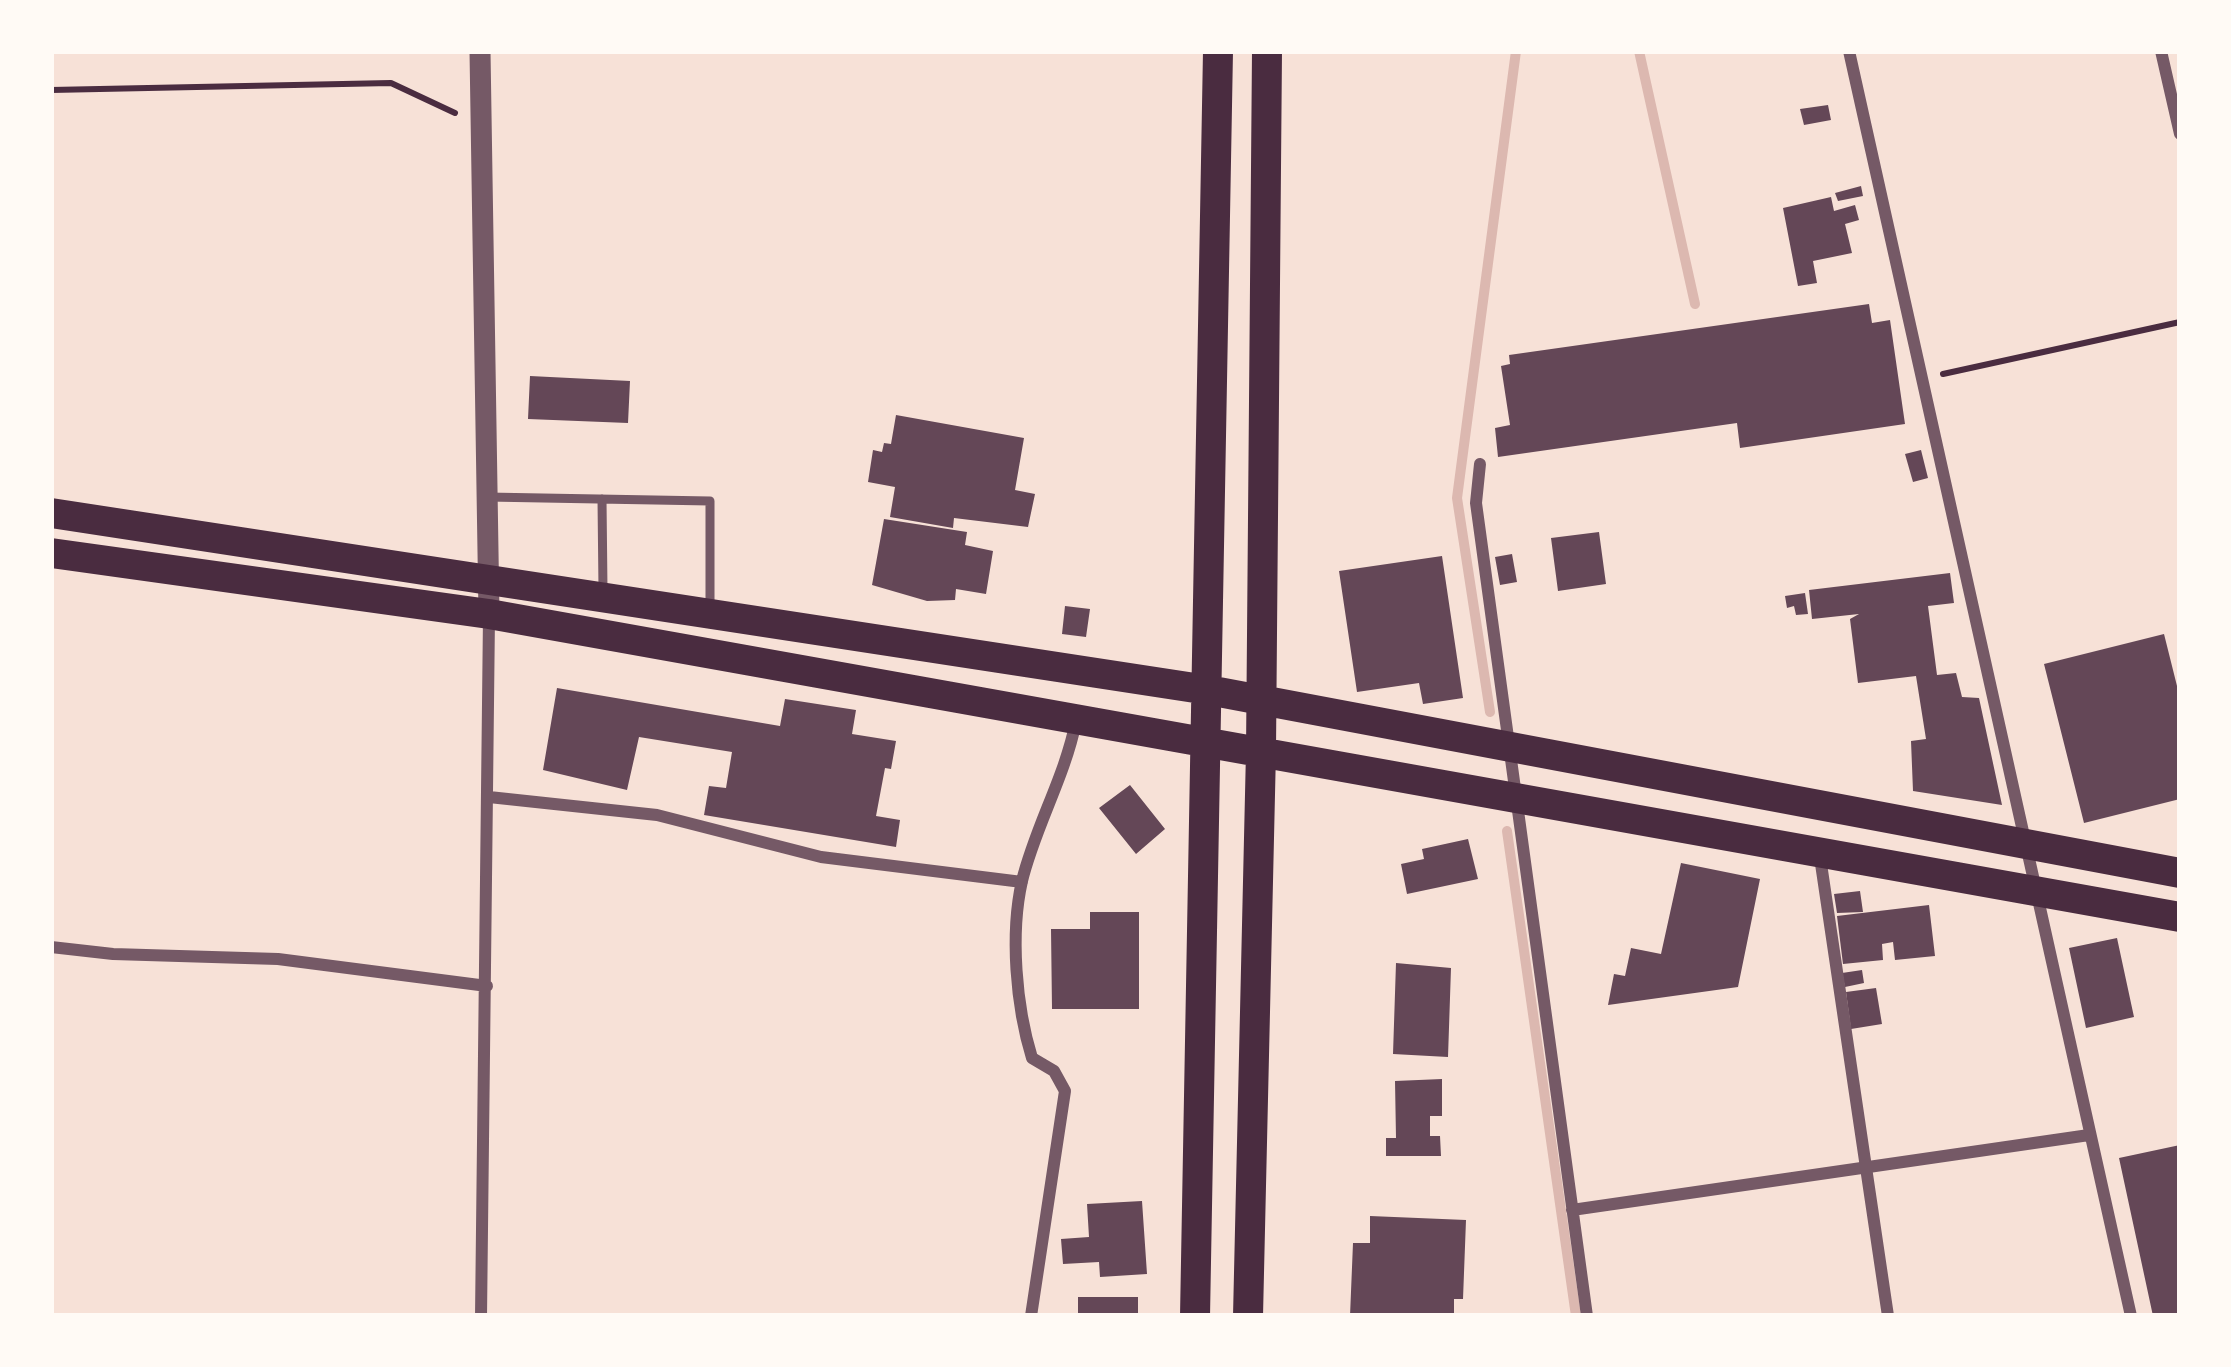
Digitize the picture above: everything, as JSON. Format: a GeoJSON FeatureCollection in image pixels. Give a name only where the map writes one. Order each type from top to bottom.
{"type":"FeatureCollection","features":[{"type":"Feature","properties":{"kind":"main road"},"geometry":{"type":"LineString","coordinates":[[1196,1316],[1218,51]]}},
{"type":"Feature","properties":{"kind":"main road"},"geometry":{"type":"LineString","coordinates":[[1248,1316],[1262,699],[1267,51]]}},
{"type":"Feature","properties":{"kind":"main road"},"geometry":{"type":"LineString","coordinates":[[51,513],[1208,689],[2180,873]]}},
{"type":"Feature","properties":{"kind":"main road"},"geometry":{"type":"LineString","coordinates":[[51,553],[490,614],[1518,794],[2180,917]]}},
{"type":"Feature","properties":{"kind":"street"},"geometry":{"type":"LineString","coordinates":[[480,51],[490,614],[481,1316]]}},
{"type":"Feature","properties":{"kind":"street"},"geometry":{"type":"LineString","coordinates":[[1849,51],[2131,1316]]}},
{"type":"Feature","properties":{"kind":"street"},"geometry":{"type":"LineString","coordinates":[[2161,51],[2180,134]]}},
{"type":"Feature","properties":{"kind":"street"},"geometry":{"type":"LineString","coordinates":[[1480,464],[1476,503],[1587,1316]]}},
{"type":"Feature","properties":{"kind":"street"},"geometry":{"type":"LineString","coordinates":[[1031,1316],[1065,1091],[1054,1071],[1032,1058],[1026,1038],[1017,950],[1022,883],[1077,717]]}},
{"type":"Feature","properties":{"kind":"street"},"geometry":{"type":"LineString","coordinates":[[490,797],[657,815],[821,857],[1022,883]]}},
{"type":"Feature","properties":{"kind":"street"},"geometry":{"type":"LineString","coordinates":[[1819,850],[1888,1316]]}},
{"type":"Feature","properties":{"kind":"street"},"geometry":{"type":"LineString","coordinates":[[51,947],[112,954],[278,959],[487,986]]}},
{"type":"Feature","properties":{"kind":"street"},"geometry":{"type":"LineString","coordinates":[[1572,1210],[2089,1135]]}},
{"type":"Feature","properties":{"kind":"lane"},"geometry":{"type":"LineString","coordinates":[[487,496],[710,501],[710,613]]}},
{"type":"Feature","properties":{"kind":"lane"},"geometry":{"type":"LineString","coordinates":[[602,499],[603,596]]}},
{"type":"Feature","properties":{"kind":"path"},"geometry":{"type":"LineString","coordinates":[[51,90],[392,83],[481,126]]}},
{"type":"Feature","properties":{"kind":"path"},"geometry":{"type":"LineString","coordinates":[[1922,379],[2180,322]]}},
{"type":"Feature","properties":{"kind":"building"},"geometry":{"type":"Polygon","coordinates":[[[1828,105],[1831,120],[1804,125],[1800,109],[1828,105]]]}},
{"type":"Feature","properties":{"kind":"building"},"geometry":{"type":"Polygon","coordinates":[[[1861,186],[1863,196],[1838,201],[1835,193],[1861,186]]]}},
{"type":"Feature","properties":{"kind":"building"},"geometry":{"type":"Polygon","coordinates":[[[1831,197],[1834,211],[1855,205],[1859,220],[1845,224],[1852,253],[1813,261],[1817,283],[1798,286],[1783,208],[1831,197]]]}},
{"type":"Feature","properties":{"kind":"building"},"geometry":{"type":"Polygon","coordinates":[[[1869,304],[1872,323],[1890,320],[1905,424],[1740,448],[1737,423],[1498,457],[1495,428],[1510,425],[1501,366],[1510,364],[1509,355],[1869,304]]]}},
{"type":"Feature","properties":{"kind":"building"},"geometry":{"type":"Polygon","coordinates":[[[530,376],[630,381],[628,423],[528,419],[530,376]]]}},
{"type":"Feature","properties":{"kind":"building"},"geometry":{"type":"Polygon","coordinates":[[[896,415],[1024,438],[1015,490],[1035,494],[1028,527],[954,518],[953,528],[890,517],[895,487],[868,482],[873,450],[882,452],[884,443],[891,444],[896,415]]]}},
{"type":"Feature","properties":{"kind":"building"},"geometry":{"type":"Polygon","coordinates":[[[1921,450],[1928,478],[1913,482],[1905,454],[1921,450]]]}},
{"type":"Feature","properties":{"kind":"building"},"geometry":{"type":"Polygon","coordinates":[[[884,519],[967,532],[965,545],[993,551],[986,594],[956,589],[955,600],[927,601],[872,585],[884,519]]]}},
{"type":"Feature","properties":{"kind":"building"},"geometry":{"type":"Polygon","coordinates":[[[1599,532],[1606,584],[1558,591],[1551,538],[1599,532]]]}},
{"type":"Feature","properties":{"kind":"building"},"geometry":{"type":"Polygon","coordinates":[[[1512,554],[1517,582],[1500,585],[1495,557],[1512,554]]]}},
{"type":"Feature","properties":{"kind":"building"},"geometry":{"type":"Polygon","coordinates":[[[1442,556],[1463,698],[1423,704],[1419,683],[1357,692],[1339,571],[1442,556]]]}},
{"type":"Feature","properties":{"kind":"building"},"geometry":{"type":"Polygon","coordinates":[[[1950,573],[1954,603],[1928,606],[1937,675],[1956,673],[1962,697],[1979,698],[2002,805],[1913,791],[1911,741],[1926,739],[1916,676],[1858,683],[1850,619],[1859,614],[1812,619],[1809,590],[1950,573]]]}},
{"type":"Feature","properties":{"kind":"building"},"geometry":{"type":"Polygon","coordinates":[[[1805,593],[1808,614],[1796,615],[1794,606],[1787,608],[1785,596],[1805,593]]]}},
{"type":"Feature","properties":{"kind":"building"},"geometry":{"type":"Polygon","coordinates":[[[1065,606],[1090,609],[1086,637],[1062,634],[1065,606]]]}},
{"type":"Feature","properties":{"kind":"building"},"geometry":{"type":"Polygon","coordinates":[[[2164,634],[2180,698],[2180,799],[2084,823],[2044,664],[2164,634]]]}},
{"type":"Feature","properties":{"kind":"building"},"geometry":{"type":"Polygon","coordinates":[[[557,688],[780,726],[785,699],[856,710],[852,734],[896,741],[891,769],[885,768],[876,816],[900,820],[896,847],[704,815],[709,786],[726,788],[732,752],[639,737],[627,790],[543,770],[557,688]]]}},
{"type":"Feature","properties":{"kind":"building"},"geometry":{"type":"Polygon","coordinates":[[[1130,785],[1165,829],[1136,854],[1099,808],[1130,785]]]}},
{"type":"Feature","properties":{"kind":"building"},"geometry":{"type":"Polygon","coordinates":[[[1468,839],[1478,879],[1407,894],[1401,864],[1424,859],[1422,849],[1468,839]]]}},
{"type":"Feature","properties":{"kind":"building"},"geometry":{"type":"Polygon","coordinates":[[[1681,863],[1760,879],[1738,987],[1608,1005],[1614,974],[1625,976],[1631,948],[1661,954],[1681,863]]]}},
{"type":"Feature","properties":{"kind":"building"},"geometry":{"type":"Polygon","coordinates":[[[1860,891],[1863,912],[1837,913],[1834,894],[1860,891]]]}},
{"type":"Feature","properties":{"kind":"building"},"geometry":{"type":"Polygon","coordinates":[[[1929,905],[1935,956],[1895,960],[1893,942],[1882,944],[1883,960],[1843,964],[1837,916],[1929,905]]]}},
{"type":"Feature","properties":{"kind":"building"},"geometry":{"type":"Polygon","coordinates":[[[1090,912],[1139,912],[1139,1009],[1052,1009],[1051,929],[1090,929],[1090,912]]]}},
{"type":"Feature","properties":{"kind":"building"},"geometry":{"type":"Polygon","coordinates":[[[2117,938],[2134,1017],[2086,1028],[2069,948],[2117,938]]]}},
{"type":"Feature","properties":{"kind":"building"},"geometry":{"type":"Polygon","coordinates":[[[1396,963],[1451,968],[1448,1057],[1393,1054],[1396,963]]]}},
{"type":"Feature","properties":{"kind":"building"},"geometry":{"type":"Polygon","coordinates":[[[1862,970],[1864,983],[1845,987],[1842,973],[1862,970]]]}},
{"type":"Feature","properties":{"kind":"building"},"geometry":{"type":"Polygon","coordinates":[[[1876,988],[1882,1024],[1851,1029],[1846,992],[1876,988]]]}},
{"type":"Feature","properties":{"kind":"building"},"geometry":{"type":"Polygon","coordinates":[[[1442,1079],[1442,1116],[1430,1116],[1430,1136],[1440,1136],[1441,1156],[1386,1156],[1386,1138],[1396,1138],[1395,1081],[1442,1079]]]}},
{"type":"Feature","properties":{"kind":"building"},"geometry":{"type":"Polygon","coordinates":[[[2180,1145],[2180,1316],[2153,1316],[2119,1158],[2180,1145]]]}},
{"type":"Feature","properties":{"kind":"building"},"geometry":{"type":"Polygon","coordinates":[[[1142,1201],[1147,1274],[1100,1277],[1099,1262],[1063,1264],[1061,1239],[1089,1237],[1087,1204],[1142,1201]]]}},
{"type":"Feature","properties":{"kind":"building"},"geometry":{"type":"Polygon","coordinates":[[[1370,1216],[1466,1220],[1463,1299],[1454,1299],[1454,1314],[1350,1316],[1353,1243],[1370,1243],[1370,1216]]]}},
{"type":"Feature","properties":{"kind":"building"},"geometry":{"type":"Polygon","coordinates":[[[1078,1297],[1138,1297],[1138,1316],[1078,1316],[1078,1297]]]}},
{"type":"Feature","properties":{"kind":"waterway"},"geometry":{"type":"LineString","coordinates":[[1490,712],[1457,498],[1516,51]]}},
{"type":"Feature","properties":{"kind":"waterway"},"geometry":{"type":"LineString","coordinates":[[1639,51],[1695,304]]}},
{"type":"Feature","properties":{"kind":"waterway"},"geometry":{"type":"LineString","coordinates":[[1507,831],[1576,1316]]}}]}
